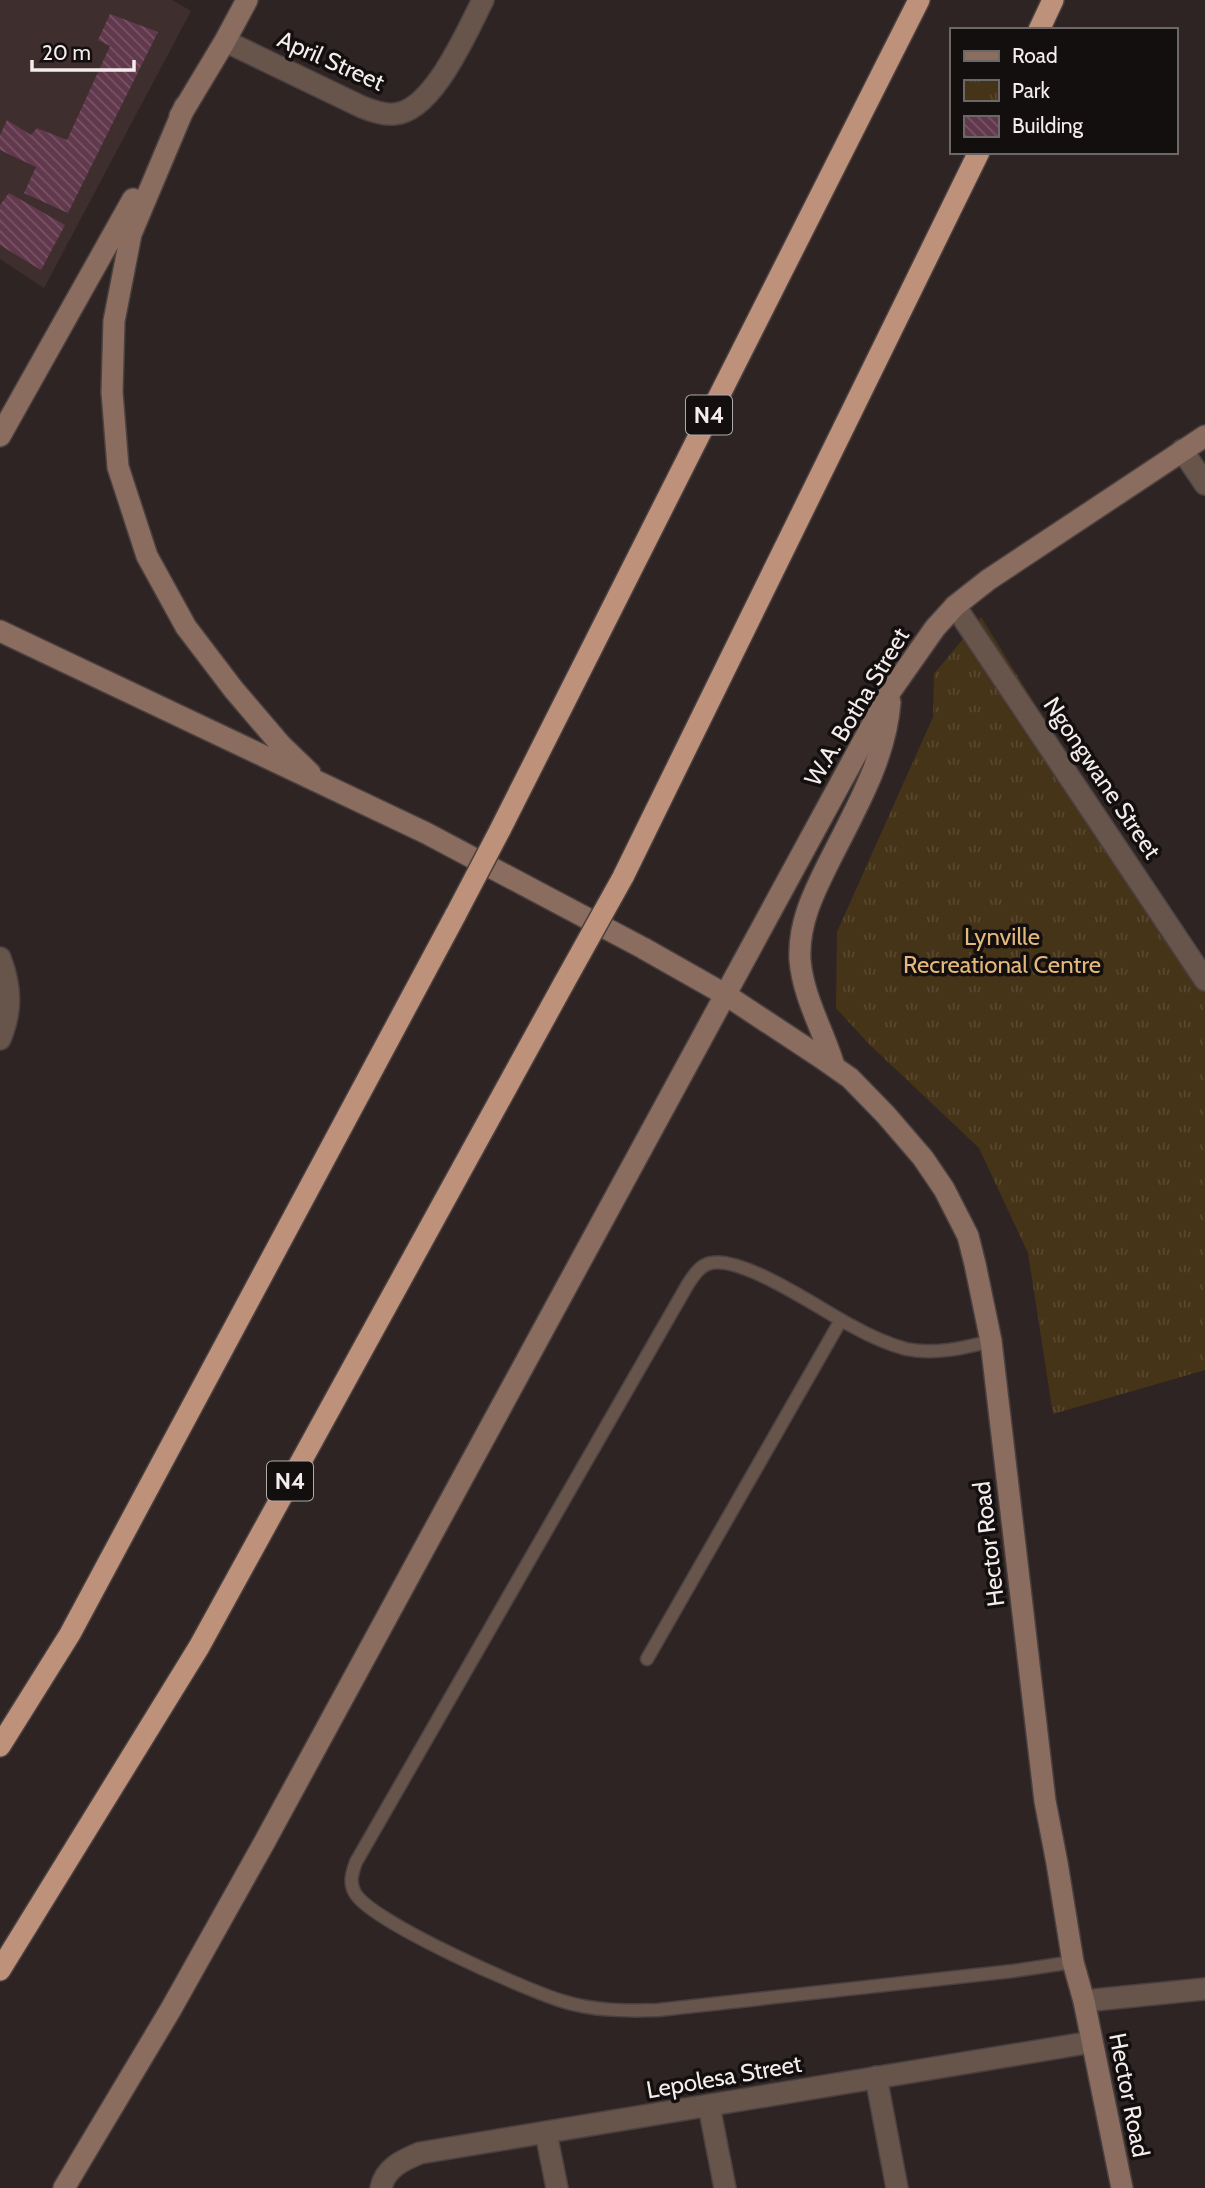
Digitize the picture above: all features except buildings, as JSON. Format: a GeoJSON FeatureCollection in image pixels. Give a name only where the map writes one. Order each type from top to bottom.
{"type":"FeatureCollection","features":[{"type":"Feature","properties":{"kind":"highway","name":"N4"},"geometry":{"type":"LineString","coordinates":[[0,1746],[70,1634],[456,914],[919,0]]}},
{"type":"Feature","properties":{"kind":"highway"},"geometry":{"type":"LineString","coordinates":[[1040,28],[1053,0]]}},
{"type":"Feature","properties":{"kind":"highway","name":"N4"},"geometry":{"type":"LineString","coordinates":[[0,1970],[199,1647],[624,877],[978,154]]}},
{"type":"Feature","properties":{"kind":"main road"},"geometry":{"type":"LineString","coordinates":[[0,436],[247,0]]}},
{"type":"Feature","properties":{"kind":"main road"},"geometry":{"type":"LineString","coordinates":[[185,106],[131,234],[114,321],[112,392],[118,467],[147,556],[186,627],[234,690],[281,745],[325,787]]}},
{"type":"Feature","properties":{"kind":"main road","name":"W.A. Botha Street"},"geometry":{"type":"LineString","coordinates":[[64,2188],[171,2009],[231,1902],[890,692],[922,646],[955,606],[1010,564],[1205,436]]}},
{"type":"Feature","properties":{"kind":"main road","name":"Hector Road"},"geometry":{"type":"LineString","coordinates":[[0,631],[426,833],[726,995],[850,1078],[923,1158],[944,1189],[968,1236],[992,1341],[1045,1801],[1058,1863],[1073,1962],[1084,2001],[1122,2188]]}},
{"type":"Feature","properties":{"kind":"main road"},"geometry":{"type":"LineString","coordinates":[[834,1066],[804,980],[800,962],[802,924],[818,884],[875,765],[887,730],[890,692]]}},
{"type":"Feature","properties":{"kind":"street","name":"April Street"},"geometry":{"type":"LineString","coordinates":[[225,41],[362,107],[378,113],[396,114],[413,107],[426,96],[448,66],[483,0]]}},
{"type":"Feature","properties":{"kind":"street"},"geometry":{"type":"LineString","coordinates":[[1182,450],[1205,484]]}},
{"type":"Feature","properties":{"kind":"street","name":"Ngongwane Street"},"geometry":{"type":"LineString","coordinates":[[955,606],[1205,980]]}},
{"type":"Feature","properties":{"kind":"street"},"geometry":{"type":"LineString","coordinates":[[0,958],[10,1001],[7,1023],[0,1039]]}},
{"type":"Feature","properties":{"kind":"street"},"geometry":{"type":"LineString","coordinates":[[1084,2001],[1205,1989]]}},
{"type":"Feature","properties":{"kind":"street","name":"Lepolesa Street"},"geometry":{"type":"LineString","coordinates":[[382,2188],[383,2181],[399,2162],[420,2153],[1092,2042]]}},
{"type":"Feature","properties":{"kind":"street"},"geometry":{"type":"LineString","coordinates":[[876,2077],[897,2188]]}},
{"type":"Feature","properties":{"kind":"street"},"geometry":{"type":"LineString","coordinates":[[709,2106],[725,2188]]}},
{"type":"Feature","properties":{"kind":"street"},"geometry":{"type":"LineString","coordinates":[[546,2133],[557,2188]]}},
{"type":"Feature","properties":{"kind":"lane"},"geometry":{"type":"LineString","coordinates":[[992,1341],[920,1351],[885,1341],[841,1320],[763,1275],[713,1262],[695,1272],[356,1863],[352,1885],[360,1901],[380,1917],[499,1976],[564,2002],[615,2011],[671,2008],[1013,1971],[1073,1962]]}},
{"type":"Feature","properties":{"kind":"lane"},"geometry":{"type":"LineString","coordinates":[[647,1658],[841,1320]]}},
{"type":"Feature","properties":{"kind":"shaded area"},"geometry":{"type":"Polygon","coordinates":[[[0,0],[172,0],[191,11],[44,288],[0,259],[0,0]]]}},
{"type":"Feature","properties":{"kind":"green space","name":"Lynville Recreational Centre"},"geometry":{"type":"Polygon","coordinates":[[[981,617],[1205,978],[1205,1370],[1053,1414],[1028,1253],[979,1148],[869,1044],[836,1008],[837,932],[933,717],[934,674],[981,617]]]}}]}
